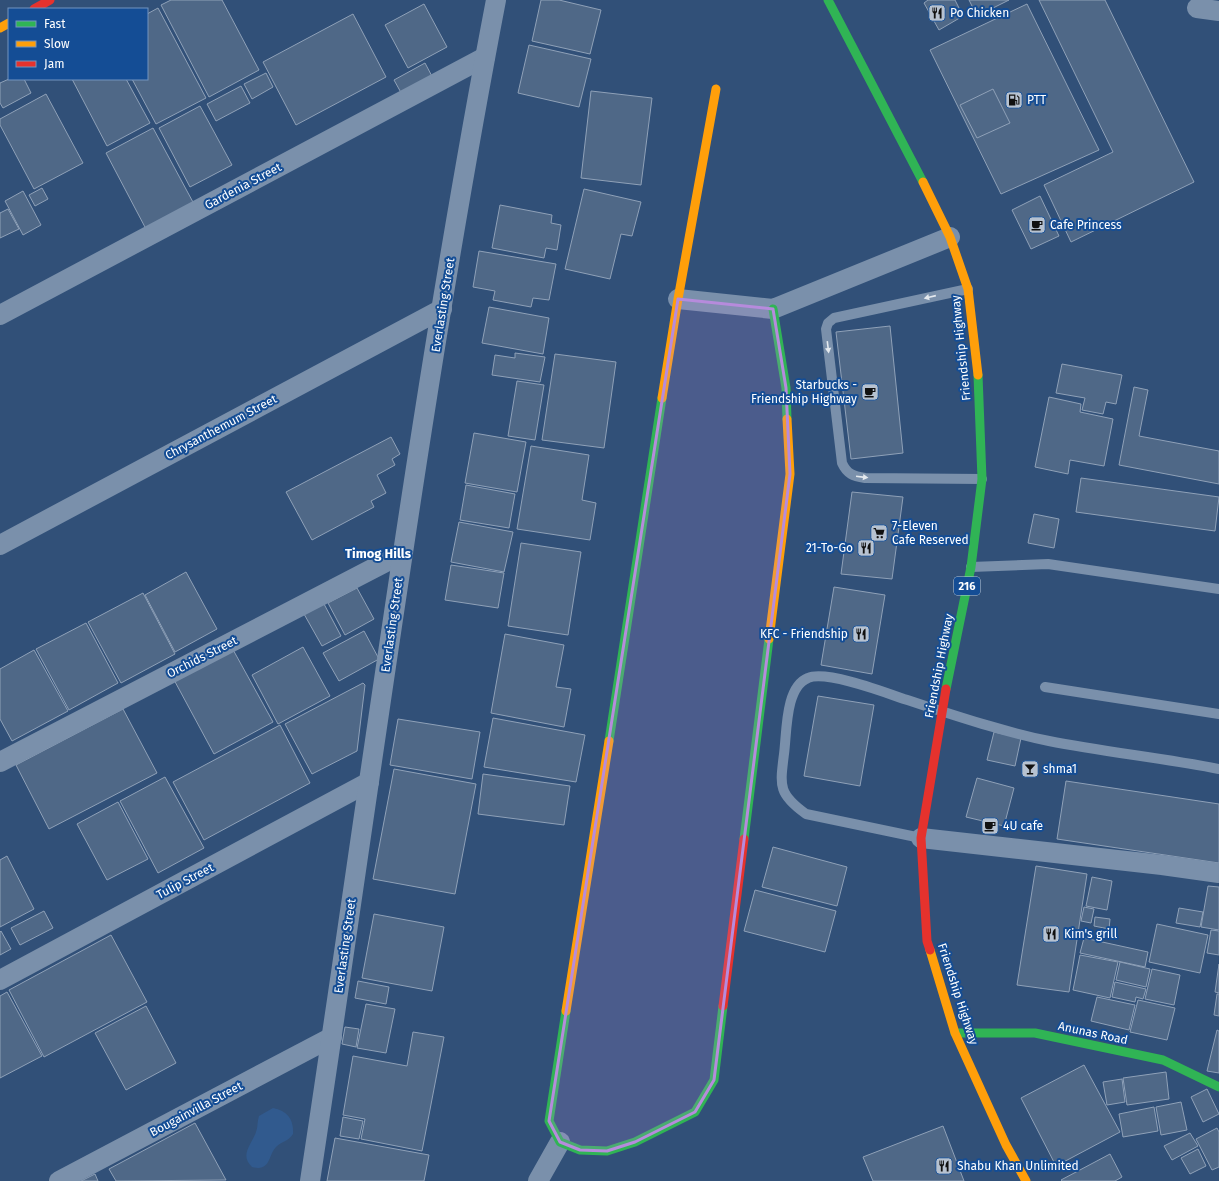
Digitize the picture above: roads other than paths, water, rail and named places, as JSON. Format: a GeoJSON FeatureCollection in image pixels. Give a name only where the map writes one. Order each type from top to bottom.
{"type":"FeatureCollection","features":[{"type":"Feature","properties":{"kind":"street"},"geometry":{"type":"LineString","coordinates":[[36,8],[50,0]]}},
{"type":"Feature","properties":{"kind":"street","name":"Everlasting Street"},"geometry":{"type":"LineString","coordinates":[[310,1181],[403,553],[442,309],[496,0]]}},
{"type":"Feature","properties":{"kind":"street","name":"Friendship Highway"},"geometry":{"type":"LineString","coordinates":[[828,0],[910,153],[950,237],[968,289],[978,370],[982,479],[971,567],[942,711],[921,838],[928,941],[955,1033],[1006,1145],[1026,1181]]}},
{"type":"Feature","properties":{"kind":"street","name":"Gardenia Street"},"geometry":{"type":"LineString","coordinates":[[0,314],[485,56]]}},
{"type":"Feature","properties":{"kind":"street"},"geometry":{"type":"LineString","coordinates":[[716,88],[678,299],[549,1122],[560,1142],[580,1150],[606,1150],[635,1142],[694,1112],[714,1080],[790,474],[786,388],[773,310]]}},
{"type":"Feature","properties":{"kind":"street"},"geometry":{"type":"LineString","coordinates":[[678,299],[773,310],[950,237]]}},
{"type":"Feature","properties":{"kind":"street","name":"Chrysanthemum Street"},"geometry":{"type":"LineString","coordinates":[[0,545],[442,309]]}},
{"type":"Feature","properties":{"kind":"street","name":"Orchids Street"},"geometry":{"type":"LineString","coordinates":[[0,762],[403,553]]}},
{"type":"Feature","properties":{"kind":"street","name":"Tulip Street"},"geometry":{"type":"LineString","coordinates":[[0,980],[369,782]]}},
{"type":"Feature","properties":{"kind":"street"},"geometry":{"type":"LineString","coordinates":[[921,838],[1162,865],[1219,873]]}},
{"type":"Feature","properties":{"kind":"street","name":"Anunas Road"},"geometry":{"type":"LineString","coordinates":[[955,1033],[1035,1032],[1163,1060],[1219,1087]]}},
{"type":"Feature","properties":{"kind":"street","name":"Bougainvilla Street"},"geometry":{"type":"LineString","coordinates":[[59,1181],[332,1036]]}},
{"type":"Feature","properties":{"kind":"street"},"geometry":{"type":"LineString","coordinates":[[538,1181],[560,1142]]}},
{"type":"Feature","properties":{"kind":"lane"},"geometry":{"type":"LineString","coordinates":[[968,289],[834,318],[828,323],[826,329],[842,463],[845,471],[853,476],[865,478],[982,479]]}},
{"type":"Feature","properties":{"kind":"lane"},"geometry":{"type":"LineString","coordinates":[[971,567],[1048,564],[1219,589]]}},
{"type":"Feature","properties":{"kind":"lane"},"geometry":{"type":"LineString","coordinates":[[921,838],[806,814],[792,804],[784,794],[782,776],[790,700],[796,685],[808,677],[820,675],[863,685],[942,711],[1048,741],[1219,769]]}},
{"type":"Feature","properties":{"kind":"lane"},"geometry":{"type":"LineString","coordinates":[[1045,687],[1219,714]]}},
{"type":"Feature","properties":{"kind":"water"},"geometry":{"type":"Polygon","coordinates":[[[273,1108],[283,1111],[289,1117],[292,1124],[293,1134],[289,1139],[273,1150],[266,1165],[258,1168],[252,1167],[248,1163],[246,1154],[257,1130],[259,1116],[273,1108]]]}},
{"type":"Feature","properties":{"kind":"place","name":"Po Chicken"},"geometry":{"type":"Point","coordinates":[937,13]}},
{"type":"Feature","properties":{"kind":"place","name":"PTT"},"geometry":{"type":"Point","coordinates":[1014,100]}},
{"type":"Feature","properties":{"kind":"place","name":"Cafe Princess"},"geometry":{"type":"Point","coordinates":[1037,225]}},
{"type":"Feature","properties":{"kind":"place","name":"Starbucks - Friendship Highway"},"geometry":{"type":"Point","coordinates":[870,392]}},
{"type":"Feature","properties":{"kind":"place","name":"7-Eleven Cafe Reserved"},"geometry":{"type":"Point","coordinates":[879,533]}},
{"type":"Feature","properties":{"kind":"place","name":"21-To-Go"},"geometry":{"type":"Point","coordinates":[866,548]}},
{"type":"Feature","properties":{"kind":"place","name":"KFC - Friendship"},"geometry":{"type":"Point","coordinates":[861,634]}},
{"type":"Feature","properties":{"kind":"place","name":"shma1"},"geometry":{"type":"Point","coordinates":[1030,769]}},
{"type":"Feature","properties":{"kind":"place","name":"4U cafe"},"geometry":{"type":"Point","coordinates":[990,826]}},
{"type":"Feature","properties":{"kind":"place","name":"Kim's grill"},"geometry":{"type":"Point","coordinates":[1051,934]}},
{"type":"Feature","properties":{"kind":"place","name":"Shabu Khan Unlimited"},"geometry":{"type":"Point","coordinates":[944,1166]}},
{"type":"Feature","properties":{"kind":"district","name":"Timog Hills"},"geometry":{"type":"Point","coordinates":[378,553]}}]}
